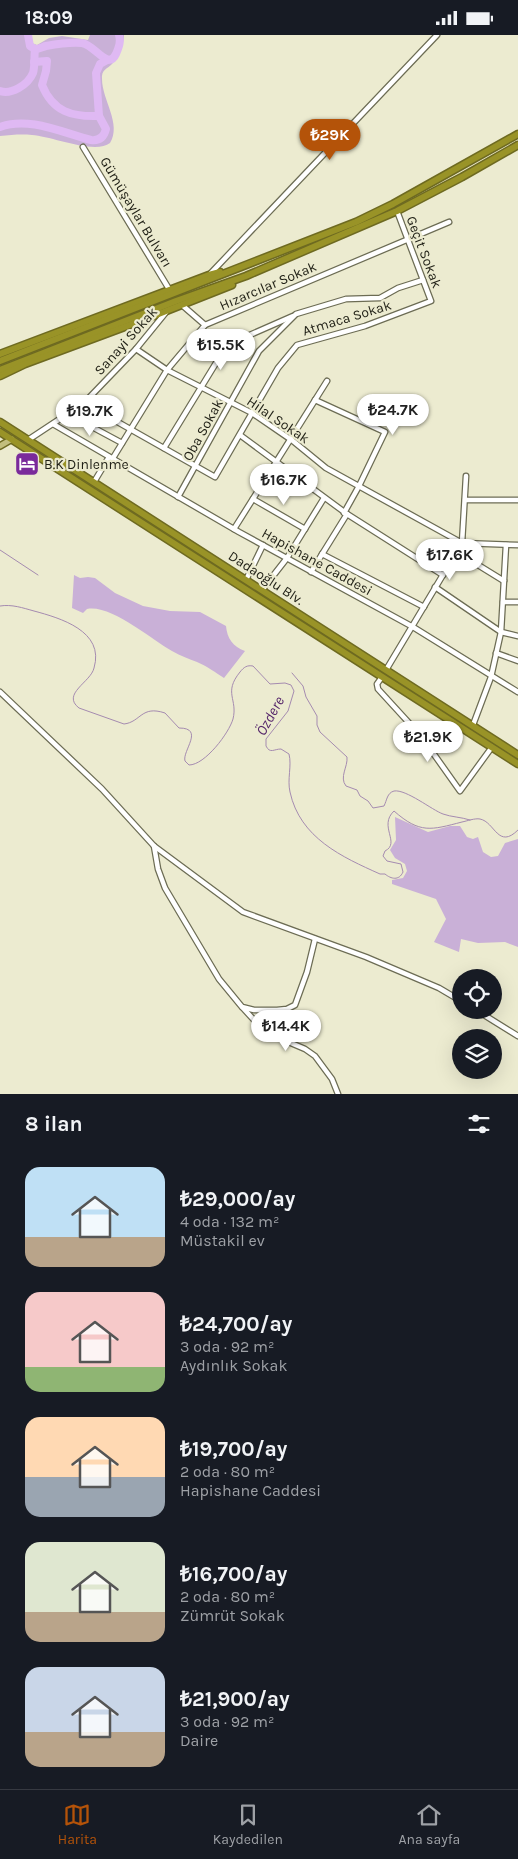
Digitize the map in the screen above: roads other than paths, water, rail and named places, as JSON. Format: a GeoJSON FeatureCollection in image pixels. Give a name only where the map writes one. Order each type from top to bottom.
{"type":"FeatureCollection","features":[{"type":"Feature","properties":{"kind":"highway"},"geometry":{"type":"LineString","coordinates":[[0,361],[356,222],[386,208],[518,134]]}},
{"type":"Feature","properties":{"kind":"highway"},"geometry":{"type":"LineString","coordinates":[[0,370],[176,301],[246,276],[397,211],[518,145]]}},
{"type":"Feature","properties":{"kind":"highway"},"geometry":{"type":"LineString","coordinates":[[0,354],[169,289],[209,275],[231,270]]}},
{"type":"Feature","properties":{"kind":"highway"},"geometry":{"type":"LineString","coordinates":[[0,376],[25,364],[222,290],[246,276]]}},
{"type":"Feature","properties":{"kind":"highway","name":"Dadaoğlu Blv."},"geometry":{"type":"LineString","coordinates":[[0,422],[518,755]]}},
{"type":"Feature","properties":{"kind":"highway","name":"Dadaoğlu Blv."},"geometry":{"type":"LineString","coordinates":[[0,432],[518,764]]}},
{"type":"Feature","properties":{"kind":"main road"},"geometry":{"type":"LineString","coordinates":[[0,446],[12,439]]}},
{"type":"Feature","properties":{"kind":"street"},"geometry":{"type":"LineString","coordinates":[[209,275],[437,35]]}},
{"type":"Feature","properties":{"kind":"street","name":"Gümüşaylar Bulvarı"},"geometry":{"type":"LineString","coordinates":[[83,147],[169,289]]}},
{"type":"Feature","properties":{"kind":"street","name":"Geçit Sokak"},"geometry":{"type":"LineString","coordinates":[[397,211],[431,301]]}},
{"type":"Feature","properties":{"kind":"street","name":"Hızarcılar Sokak"},"geometry":{"type":"LineString","coordinates":[[94,482],[122,443],[167,370],[205,325],[449,222]]}},
{"type":"Feature","properties":{"kind":"street","name":"Oba Sokak"},"geometry":{"type":"LineString","coordinates":[[178,497],[259,351],[296,314],[346,299],[380,298],[398,288],[423,280]]}},
{"type":"Feature","properties":{"kind":"street","name":"Atmaca Sokak"},"geometry":{"type":"LineString","coordinates":[[195,466],[215,477],[278,368],[297,345],[365,326],[431,301]]}},
{"type":"Feature","properties":{"kind":"street"},"geometry":{"type":"LineString","coordinates":[[182,305],[205,325]]}},
{"type":"Feature","properties":{"kind":"street","name":"Sanayi Sokak"},"geometry":{"type":"LineString","coordinates":[[28,440],[84,403],[136,349],[168,311]]}},
{"type":"Feature","properties":{"kind":"street"},"geometry":{"type":"LineString","coordinates":[[164,449],[226,345],[296,314]]}},
{"type":"Feature","properties":{"kind":"street","name":"Hilal Sokak"},"geometry":{"type":"LineString","coordinates":[[136,349],[167,370],[252,413],[291,439],[326,468],[462,543],[518,545]]}},
{"type":"Feature","properties":{"kind":"street"},"geometry":{"type":"LineString","coordinates":[[234,529],[327,381]]}},
{"type":"Feature","properties":{"kind":"street"},"geometry":{"type":"LineString","coordinates":[[311,572],[346,513],[384,431],[315,400]]}},
{"type":"Feature","properties":{"kind":"street"},"geometry":{"type":"LineString","coordinates":[[84,403],[195,466]]}},
{"type":"Feature","properties":{"kind":"street"},"geometry":{"type":"LineString","coordinates":[[68,414],[122,443]]}},
{"type":"Feature","properties":{"kind":"street","name":"Hapishane Caddesi"},"geometry":{"type":"LineString","coordinates":[[53,424],[234,529],[413,627],[518,692]]}},
{"type":"Feature","properties":{"kind":"street"},"geometry":{"type":"LineString","coordinates":[[240,435],[324,498],[443,575]]}},
{"type":"Feature","properties":{"kind":"street"},"geometry":{"type":"LineString","coordinates":[[386,670],[462,543],[466,476]]}},
{"type":"Feature","properties":{"kind":"street"},"geometry":{"type":"LineString","coordinates":[[262,590],[287,558],[324,498]]}},
{"type":"Feature","properties":{"kind":"street"},"geometry":{"type":"LineString","coordinates":[[253,499],[305,529]]}},
{"type":"Feature","properties":{"kind":"street"},"geometry":{"type":"LineString","coordinates":[[465,500],[518,500]]}},
{"type":"Feature","properties":{"kind":"street"},"geometry":{"type":"LineString","coordinates":[[246,580],[263,545]]}},
{"type":"Feature","properties":{"kind":"street"},"geometry":{"type":"LineString","coordinates":[[473,725],[491,677],[501,632],[506,545]]}},
{"type":"Feature","properties":{"kind":"street"},"geometry":{"type":"LineString","coordinates":[[457,552],[504,581]]}},
{"type":"Feature","properties":{"kind":"street"},"geometry":{"type":"LineString","coordinates":[[322,554],[424,607]]}},
{"type":"Feature","properties":{"kind":"street"},"geometry":{"type":"LineString","coordinates":[[435,587],[501,632],[518,636]]}},
{"type":"Feature","properties":{"kind":"street"},"geometry":{"type":"LineString","coordinates":[[502,602],[518,602]]}},
{"type":"Feature","properties":{"kind":"street"},"geometry":{"type":"LineString","coordinates":[[496,653],[518,661]]}},
{"type":"Feature","properties":{"kind":"street"},"geometry":{"type":"LineString","coordinates":[[382,677],[377,684],[378,689],[421,736],[460,791],[492,747]]}},
{"type":"Feature","properties":{"kind":"street"},"geometry":{"type":"LineString","coordinates":[[0,693],[102,789],[154,847],[243,912],[366,957],[439,988],[452,996]]}},
{"type":"Feature","properties":{"kind":"street"},"geometry":{"type":"LineString","coordinates":[[154,847],[158,869],[165,888],[219,979],[266,1032],[315,1055],[332,1079],[338,1094]]}},
{"type":"Feature","properties":{"kind":"street"},"geometry":{"type":"LineString","coordinates":[[242,1007],[254,1010],[277,1010],[287,1009],[295,1005],[307,973],[315,939]]}},
{"type":"Feature","properties":{"kind":"street"},"geometry":{"type":"LineString","coordinates":[[491,1019],[518,1036]]}},
{"type":"Feature","properties":{"kind":"waterway"},"geometry":{"type":"LineString","coordinates":[[28,35],[30,46],[35,49],[59,44],[82,43],[109,60],[116,54],[120,42],[119,35]]}},
{"type":"Feature","properties":{"kind":"waterway"},"geometry":{"type":"LineString","coordinates":[[0,91],[9,92],[19,88],[31,77],[34,71],[35,49]]}},
{"type":"Feature","properties":{"kind":"waterway"},"geometry":{"type":"LineString","coordinates":[[0,127],[11,124],[34,124],[91,140],[101,138],[106,129],[99,116],[96,73],[100,64],[107,60]]}},
{"type":"Feature","properties":{"kind":"waterway"},"geometry":{"type":"LineString","coordinates":[[34,62],[47,61],[42,85],[46,94],[58,107],[72,114],[99,116]]}},
{"type":"Feature","properties":{"kind":"waterway"},"geometry":{"type":"LineString","coordinates":[[0,550],[38,575]]}},
{"type":"Feature","properties":{"kind":"waterway","name":"Özdere"},"geometry":{"type":"LineString","coordinates":[[0,606],[17,607],[44,614],[78,628],[93,644],[96,655],[92,673],[75,693],[74,703],[79,708],[124,724],[130,723],[146,712],[157,711],[165,713],[179,728],[187,729],[192,736],[185,757],[185,761],[189,765],[195,764],[209,754],[222,740],[231,725],[234,712],[232,685],[244,668],[253,666],[270,684],[285,683],[291,685],[294,691],[288,711],[266,739],[266,746],[271,750],[281,749],[289,754],[289,787],[295,808],[303,822],[324,844],[337,853],[380,874],[397,878],[403,872],[401,864],[387,861],[383,856],[391,843],[388,822],[394,811],[411,824],[419,827],[442,827],[480,819],[485,821],[501,836],[506,837],[518,830]]}},
{"type":"Feature","properties":{"kind":"waterway"},"geometry":{"type":"LineString","coordinates":[[292,673],[303,686],[306,697],[317,716],[317,725],[320,732],[347,757],[343,779],[346,786],[357,790],[360,796],[368,801],[373,808],[384,806],[390,793],[399,791],[412,796],[438,812],[470,820]]}},
{"type":"Feature","properties":{"kind":"place","name":"B.K Dinlenme"},"geometry":{"type":"Point","coordinates":[27,464]}}]}
